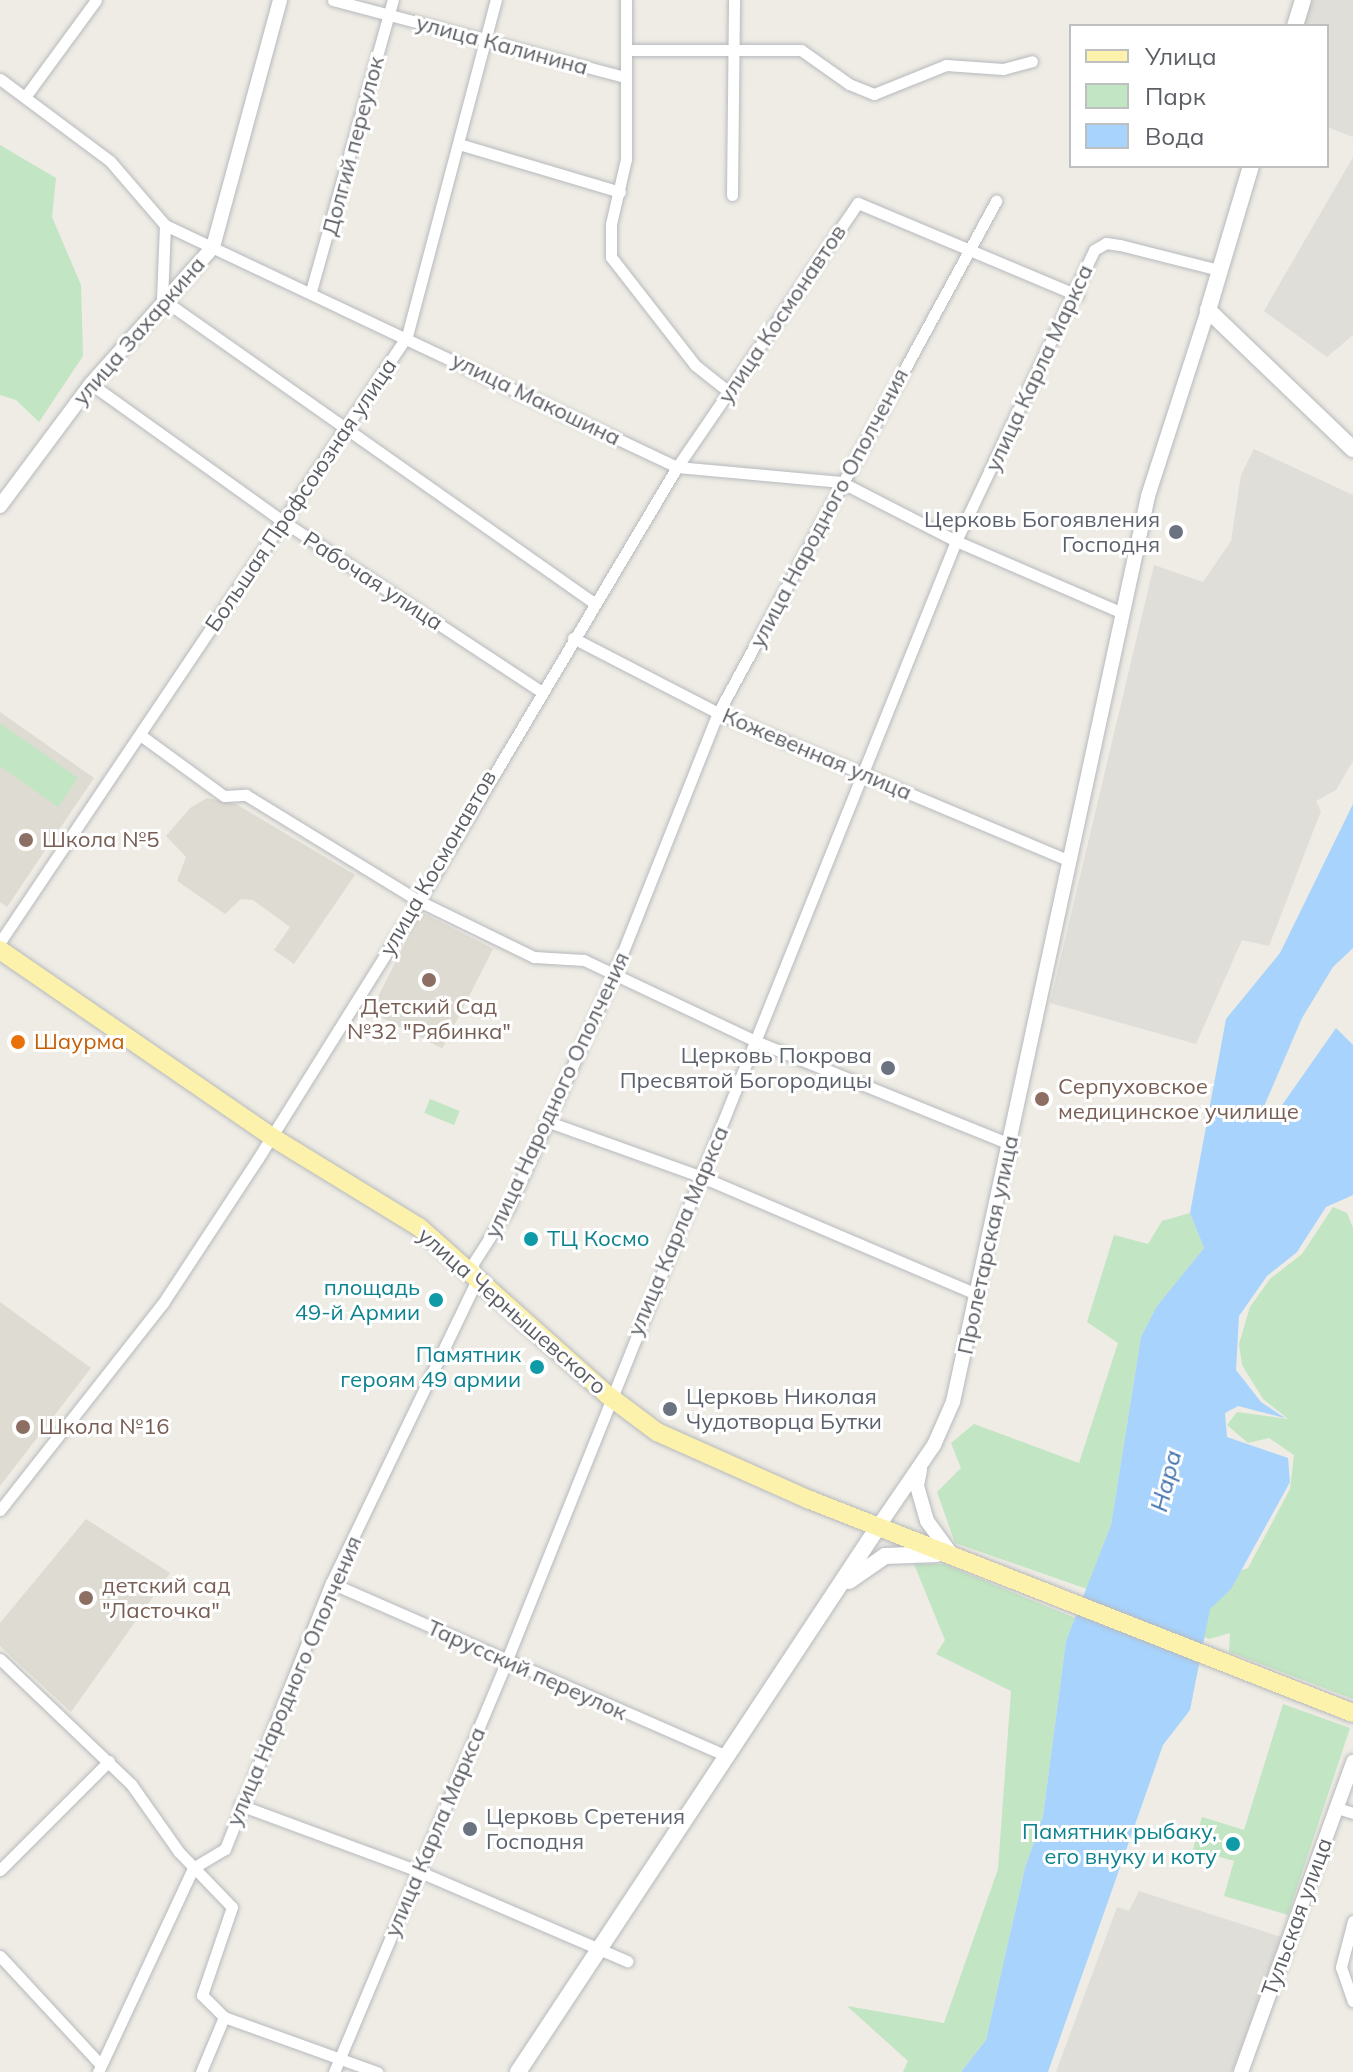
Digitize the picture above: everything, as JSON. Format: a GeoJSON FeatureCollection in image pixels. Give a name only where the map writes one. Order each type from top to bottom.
{"type":"FeatureCollection","features":[{"type":"Feature","properties":{"kind":"main road"},"geometry":{"type":"LineString","coordinates":[[1296,24],[1303,0]]}},
{"type":"Feature","properties":{"kind":"main road"},"geometry":{"type":"LineString","coordinates":[[1250,168],[1208,310],[1353,449]]}},
{"type":"Feature","properties":{"kind":"main road","name":"улица Чернышевского"},"geometry":{"type":"LineString","coordinates":[[0,950],[272,1137],[419,1227],[609,1396],[657,1432],[878,1527],[1353,1713]]}},
{"type":"Feature","properties":{"kind":"main road","name":"Пролетарская улица"},"geometry":{"type":"LineString","coordinates":[[518,2072],[724,1755],[878,1527]]}},
{"type":"Feature","properties":{"kind":"main road"},"geometry":{"type":"LineString","coordinates":[[835,1592],[885,1556],[914,1551],[952,1555]]}},
{"type":"Feature","properties":{"kind":"street"},"geometry":{"type":"LineString","coordinates":[[25,97],[96,0]]}},
{"type":"Feature","properties":{"kind":"street","name":"улица Захаркина"},"geometry":{"type":"LineString","coordinates":[[0,506],[91,384],[162,299],[213,247],[280,0]]}},
{"type":"Feature","properties":{"kind":"street","name":"улица Калинина"},"geometry":{"type":"LineString","coordinates":[[333,0],[625,77]]}},
{"type":"Feature","properties":{"kind":"street","name":"Долгий переулок"},"geometry":{"type":"LineString","coordinates":[[311,291],[393,0]]}},
{"type":"Feature","properties":{"kind":"street","name":"Большая Профсоюзная улица"},"geometry":{"type":"LineString","coordinates":[[0,942],[143,737],[281,520],[407,336],[496,0]]}},
{"type":"Feature","properties":{"kind":"street"},"geometry":{"type":"LineString","coordinates":[[626,0],[626,159],[611,224],[611,257],[617,271],[695,365],[729,392]]}},
{"type":"Feature","properties":{"kind":"street"},"geometry":{"type":"LineString","coordinates":[[732,195],[736,48],[734,0]]}},
{"type":"Feature","properties":{"kind":"street"},"geometry":{"type":"LineString","coordinates":[[626,50],[801,50],[849,84],[874,94],[946,65],[1003,69],[1032,61]]}},
{"type":"Feature","properties":{"kind":"street","name":"улица Макошина"},"geometry":{"type":"LineString","coordinates":[[0,79],[110,161],[165,225],[407,336],[677,467],[841,482],[956,541],[1122,613]]}},
{"type":"Feature","properties":{"kind":"street"},"geometry":{"type":"LineString","coordinates":[[459,144],[620,192]]}},
{"type":"Feature","properties":{"kind":"street","name":"улица Народного Ополчения"},"geometry":{"type":"LineString","coordinates":[[193,1868],[225,1849],[331,1583],[478,1277],[472,1265],[508,1209],[614,974],[718,713],[996,201]]}},
{"type":"Feature","properties":{"kind":"street","name":"улица Космонавтов"},"geometry":{"type":"LineString","coordinates":[[0,1510],[163,1303],[272,1137],[419,901],[540,691],[677,467],[858,203],[970,249]]}},
{"type":"Feature","properties":{"kind":"street"},"geometry":{"type":"LineString","coordinates":[[165,225],[162,299],[343,430],[594,603]]}},
{"type":"Feature","properties":{"kind":"street","name":"улица Карла Маркса"},"geometry":{"type":"LineString","coordinates":[[334,2072],[506,1662],[609,1396],[702,1177],[956,541],[1077,295],[1094,250],[1106,243],[1219,270]]}},
{"type":"Feature","properties":{"kind":"street"},"geometry":{"type":"LineString","coordinates":[[970,249],[1077,295]]}},
{"type":"Feature","properties":{"kind":"street","name":"Пролетарская улица"},"geometry":{"type":"LineString","coordinates":[[878,1527],[921,1465],[953,1402],[1010,1144],[1066,859],[1148,496],[1208,310]]}},
{"type":"Feature","properties":{"kind":"street","name":"Рабочая улица"},"geometry":{"type":"LineString","coordinates":[[91,384],[281,520],[540,691]]}},
{"type":"Feature","properties":{"kind":"street","name":"Кожевенная улица"},"geometry":{"type":"LineString","coordinates":[[573,638],[718,713],[1066,859]]}},
{"type":"Feature","properties":{"kind":"street"},"geometry":{"type":"LineString","coordinates":[[143,737],[224,796],[246,795],[419,901],[534,957],[584,960],[755,1041],[1010,1144]]}},
{"type":"Feature","properties":{"kind":"street"},"geometry":{"type":"LineString","coordinates":[[546,1121],[702,1177],[978,1295]]}},
{"type":"Feature","properties":{"kind":"street"},"geometry":{"type":"LineString","coordinates":[[921,1465],[920,1503],[937,1538],[952,1555]]}},
{"type":"Feature","properties":{"kind":"street","name":"Тарусский переулок"},"geometry":{"type":"LineString","coordinates":[[331,1583],[724,1755]]}},
{"type":"Feature","properties":{"kind":"street"},"geometry":{"type":"LineString","coordinates":[[0,1659],[109,1761],[193,1868],[232,1907],[202,1995],[224,2017],[377,2072]]}},
{"type":"Feature","properties":{"kind":"street"},"geometry":{"type":"LineString","coordinates":[[0,1870],[109,1761]]}},
{"type":"Feature","properties":{"kind":"street","name":"Тульская улица"},"geometry":{"type":"LineString","coordinates":[[1241,2072],[1353,1762]]}},
{"type":"Feature","properties":{"kind":"street"},"geometry":{"type":"LineString","coordinates":[[240,1805],[418,1871],[627,1961]]}},
{"type":"Feature","properties":{"kind":"street"},"geometry":{"type":"LineString","coordinates":[[1337,1808],[1353,1813]]}},
{"type":"Feature","properties":{"kind":"street"},"geometry":{"type":"LineString","coordinates":[[0,1956],[99,2068],[193,1868]]}},
{"type":"Feature","properties":{"kind":"street"},"geometry":{"type":"LineString","coordinates":[[1351,1997],[1341,1967],[1353,1921]]}},
{"type":"Feature","properties":{"kind":"street"},"geometry":{"type":"LineString","coordinates":[[201,2072],[224,2017]]}},
{"type":"Feature","properties":{"kind":"shaded area"},"geometry":{"type":"Polygon","coordinates":[[[1310,0],[1353,0],[1353,137],[1329,128],[1329,24],[1303,24],[1310,0]]]}},
{"type":"Feature","properties":{"kind":"shaded area"},"geometry":{"type":"Polygon","coordinates":[[[1353,157],[1353,335],[1327,357],[1264,311],[1353,157]]]}},
{"type":"Feature","properties":{"kind":"shaded area"},"geometry":{"type":"Polygon","coordinates":[[[1254,449],[1353,495],[1353,761],[1336,790],[1316,801],[1321,811],[1269,946],[1242,940],[1196,1044],[1050,1003],[1154,565],[1203,582],[1231,541],[1241,475],[1254,449]]]}},
{"type":"Feature","properties":{"kind":"shaded area","name":"Школа №5"},"geometry":{"type":"Polygon","coordinates":[[[0,712],[94,778],[7,907],[0,902],[0,712]]]}},
{"type":"Feature","properties":{"kind":"shaded area"},"geometry":{"type":"Polygon","coordinates":[[[207,798],[236,804],[355,875],[294,964],[274,950],[290,927],[253,900],[241,899],[225,914],[177,881],[186,857],[166,836],[190,808],[207,798]]]}},
{"type":"Feature","properties":{"kind":"shaded area","name":"Детский Сад №32 \"Рябинка\""},"geometry":{"type":"Polygon","coordinates":[[[421,912],[493,949],[442,1049],[370,1012],[421,912]]]}},
{"type":"Feature","properties":{"kind":"shaded area","name":"Школа №16"},"geometry":{"type":"Polygon","coordinates":[[[0,1302],[91,1368],[0,1486],[0,1302]]]}},
{"type":"Feature","properties":{"kind":"shaded area","name":"детский сад \"Ласточка\""},"geometry":{"type":"Polygon","coordinates":[[[86,1519],[170,1573],[71,1712],[0,1646],[0,1623],[86,1519]]]}},
{"type":"Feature","properties":{"kind":"shaded area"},"geometry":{"type":"Polygon","coordinates":[[[1139,1891],[1281,1937],[1232,2072],[1056,2072],[1117,1907],[1129,1911],[1139,1891]]]}},
{"type":"Feature","properties":{"kind":"green space"},"geometry":{"type":"Polygon","coordinates":[[[0,145],[56,178],[52,217],[81,285],[83,356],[39,422],[16,400],[0,395],[0,145]]]}},
{"type":"Feature","properties":{"kind":"green space"},"geometry":{"type":"Polygon","coordinates":[[[0,723],[78,778],[58,807],[0,766],[0,723]]]}},
{"type":"Feature","properties":{"kind":"green space"},"geometry":{"type":"Polygon","coordinates":[[[430,1099],[460,1111],[454,1125],[424,1113],[430,1099]]]}},
{"type":"Feature","properties":{"kind":"green space"},"geometry":{"type":"Polygon","coordinates":[[[1333,1207],[1347,1213],[1353,1228],[1353,1699],[1229,1652],[1230,1633],[1209,1639],[1184,1628],[1220,1578],[1248,1568],[1290,1489],[1294,1455],[1269,1438],[1248,1443],[1227,1425],[1237,1412],[1288,1419],[1263,1399],[1242,1365],[1239,1344],[1250,1307],[1270,1279],[1302,1254],[1333,1207]]]}},
{"type":"Feature","properties":{"kind":"green space"},"geometry":{"type":"Polygon","coordinates":[[[1190,1213],[1204,1248],[1157,1306],[1141,1337],[1111,1525],[1087,1589],[955,1543],[937,1492],[961,1468],[951,1443],[974,1424],[1079,1463],[1118,1343],[1087,1322],[1114,1235],[1148,1244],[1162,1221],[1190,1213]]]}},
{"type":"Feature","properties":{"kind":"green space"},"geometry":{"type":"Polygon","coordinates":[[[914,1564],[944,1564],[1075,1618],[1066,1641],[1043,1816],[1025,1868],[986,2040],[961,2072],[903,2072],[908,2061],[847,2006],[944,2023],[998,1869],[1011,1691],[936,1654],[945,1640],[914,1564]]]}},
{"type":"Feature","properties":{"kind":"green space"},"geometry":{"type":"Polygon","coordinates":[[[1283,1704],[1350,1728],[1288,1915],[1224,1896],[1234,1861],[1193,1849],[1202,1817],[1244,1830],[1283,1704]]]}},
{"type":"Feature","properties":{"kind":"water","name":"Нара"},"geometry":{"type":"Polygon","coordinates":[[[1353,804],[1353,948],[1333,967],[1302,1018],[1262,1111],[1280,1108],[1336,1028],[1353,1045],[1353,1195],[1326,1207],[1297,1252],[1267,1276],[1239,1316],[1236,1370],[1261,1402],[1285,1418],[1238,1406],[1225,1413],[1227,1437],[1288,1458],[1290,1482],[1231,1589],[1210,1609],[1190,1710],[1163,1745],[1048,2072],[961,2072],[986,2040],[1025,1868],[1043,1816],[1066,1641],[1111,1525],[1141,1337],[1157,1306],[1204,1248],[1190,1213],[1226,1019],[1280,953],[1353,804]]]}},
{"type":"Feature","properties":{"kind":"place","name":"Церковь Богоявления Господня"},"geometry":{"type":"Point","coordinates":[1176,532]}},
{"type":"Feature","properties":{"kind":"place","name":"Школа №5"},"geometry":{"type":"Point","coordinates":[26,840]}},
{"type":"Feature","properties":{"kind":"place","name":"Детский Сад №32 \"Рябинка\""},"geometry":{"type":"Point","coordinates":[429,980]}},
{"type":"Feature","properties":{"kind":"place","name":"Шаурма"},"geometry":{"type":"Point","coordinates":[18,1042]}},
{"type":"Feature","properties":{"kind":"place","name":"Церковь Покрова Пресвятой Богородицы"},"geometry":{"type":"Point","coordinates":[888,1068]}},
{"type":"Feature","properties":{"kind":"place","name":"Серпуховское медицинское училище"},"geometry":{"type":"Point","coordinates":[1042,1099]}},
{"type":"Feature","properties":{"kind":"place","name":"ТЦ Космо"},"geometry":{"type":"Point","coordinates":[531,1239]}},
{"type":"Feature","properties":{"kind":"place","name":"площадь 49-й Армии"},"geometry":{"type":"Point","coordinates":[436,1300]}},
{"type":"Feature","properties":{"kind":"place","name":"Памятник героям 49 армии"},"geometry":{"type":"Point","coordinates":[537,1367]}},
{"type":"Feature","properties":{"kind":"place","name":"Церковь Николая Чудотворца Бутки"},"geometry":{"type":"Point","coordinates":[670,1409]}},
{"type":"Feature","properties":{"kind":"place","name":"Школа №16"},"geometry":{"type":"Point","coordinates":[23,1427]}},
{"type":"Feature","properties":{"kind":"place","name":"детский сад \"Ласточка\""},"geometry":{"type":"Point","coordinates":[86,1598]}},
{"type":"Feature","properties":{"kind":"place","name":"Церковь Сретения Господня"},"geometry":{"type":"Point","coordinates":[470,1829]}},
{"type":"Feature","properties":{"kind":"place","name":"Памятник рыбаку, его внуку и коту"},"geometry":{"type":"Point","coordinates":[1233,1844]}}]}
